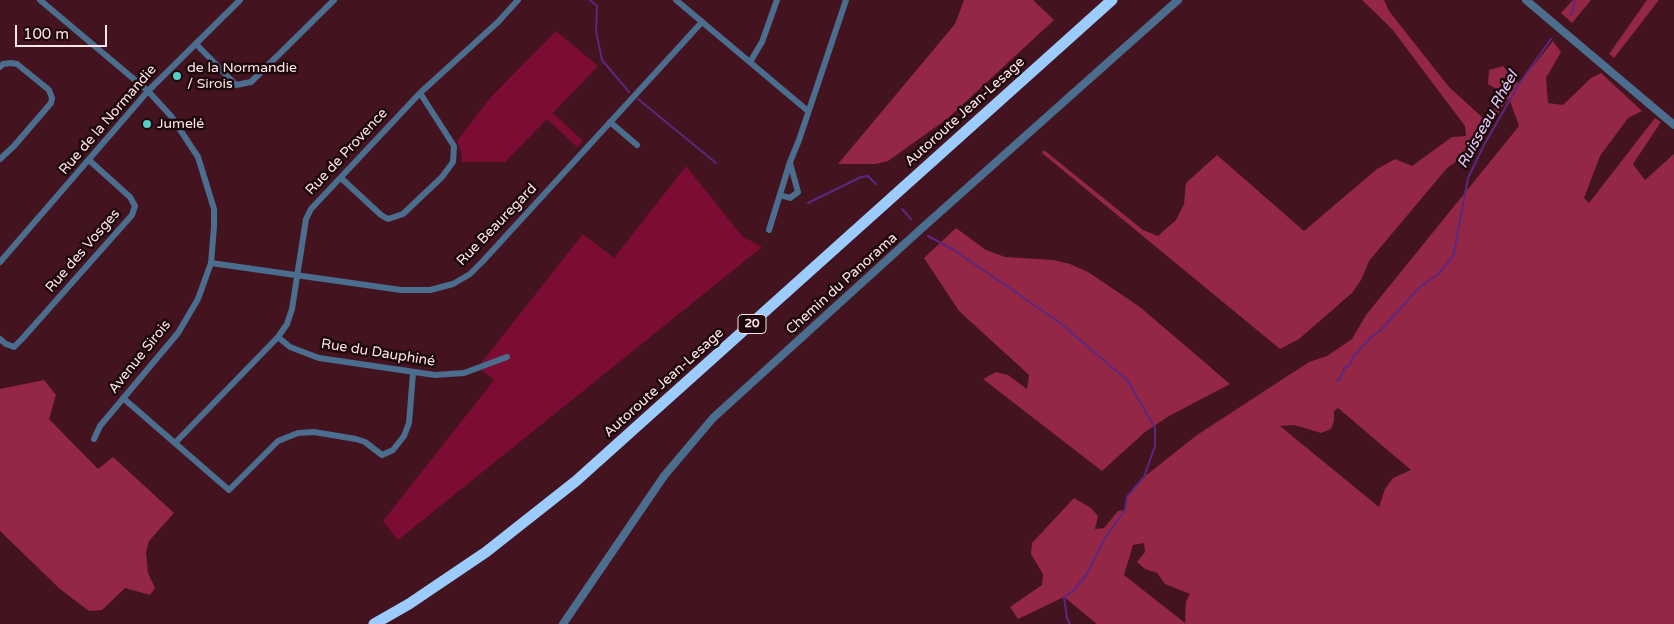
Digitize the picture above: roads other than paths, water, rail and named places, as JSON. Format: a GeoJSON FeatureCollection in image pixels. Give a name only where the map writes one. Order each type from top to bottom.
{"type":"FeatureCollection","features":[{"type":"Feature","properties":{"kind":"highway","name":"Autoroute Jean-Lesage"},"geometry":{"type":"LineString","coordinates":[[374,624],[409,604],[486,552],[576,482],[1112,0]]}},
{"type":"Feature","properties":{"kind":"street","name":"Avenue Sirois"},"geometry":{"type":"LineString","coordinates":[[40,0],[148,91],[180,126],[204,171],[215,218],[210,264],[198,299],[178,333],[100,426],[94,439]]}},
{"type":"Feature","properties":{"kind":"street","name":"Rue de la Normandie"},"geometry":{"type":"LineString","coordinates":[[1,258],[90,160],[148,91],[240,0]]}},
{"type":"Feature","properties":{"kind":"street"},"geometry":{"type":"LineString","coordinates":[[196,44],[236,85],[251,82],[334,0]]}},
{"type":"Feature","properties":{"kind":"street","name":"Rue de Provence"},"geometry":{"type":"LineString","coordinates":[[175,443],[278,337],[287,324],[292,309],[306,219],[311,208],[420,94],[498,22],[518,0]]}},
{"type":"Feature","properties":{"kind":"street"},"geometry":{"type":"LineString","coordinates":[[676,0],[808,111]]}},
{"type":"Feature","properties":{"kind":"street"},"geometry":{"type":"LineString","coordinates":[[750,62],[762,42],[777,0]]}},
{"type":"Feature","properties":{"kind":"street"},"geometry":{"type":"LineString","coordinates":[[769,230],[790,162],[846,0]]}},
{"type":"Feature","properties":{"kind":"street","name":"Chemin du Panorama"},"geometry":{"type":"LineString","coordinates":[[563,624],[664,476],[713,418],[920,229],[1178,0]]}},
{"type":"Feature","properties":{"kind":"street"},"geometry":{"type":"LineString","coordinates":[[1526,0],[1674,124]]}},
{"type":"Feature","properties":{"kind":"street","name":"Rue Beauregard"},"geometry":{"type":"LineString","coordinates":[[210,264],[411,291],[430,290],[453,284],[470,274],[484,261],[702,22]]}},
{"type":"Feature","properties":{"kind":"street"},"geometry":{"type":"LineString","coordinates":[[0,67],[3,64],[17,64],[49,90],[52,98],[5,157],[0,159]]}},
{"type":"Feature","properties":{"kind":"street"},"geometry":{"type":"LineString","coordinates":[[341,178],[377,211],[388,218],[403,214],[442,177],[453,162],[454,146],[420,94]]}},
{"type":"Feature","properties":{"kind":"street"},"geometry":{"type":"LineString","coordinates":[[610,122],[637,145]]}},
{"type":"Feature","properties":{"kind":"street","name":"Rue des Vosges"},"geometry":{"type":"LineString","coordinates":[[0,339],[14,347],[22,340],[132,215],[135,206],[130,197],[90,160]]}},
{"type":"Feature","properties":{"kind":"street"},"geometry":{"type":"LineString","coordinates":[[780,195],[790,198],[798,192],[790,162]]}},
{"type":"Feature","properties":{"kind":"street","name":"Rue du Dauphiné"},"geometry":{"type":"LineString","coordinates":[[278,337],[290,347],[319,358],[413,373],[450,375],[464,373],[507,357]]}},
{"type":"Feature","properties":{"kind":"street"},"geometry":{"type":"LineString","coordinates":[[123,398],[229,490],[278,441],[298,433],[314,432],[356,439],[365,442],[382,455],[393,450],[404,436],[409,423],[413,373]]}},
{"type":"Feature","properties":{"kind":"waterway"},"geometry":{"type":"LineString","coordinates":[[590,0],[597,6],[596,31],[602,60],[629,92]]}},
{"type":"Feature","properties":{"kind":"waterway","name":"Ruisseau Rhéel"},"geometry":{"type":"LineString","coordinates":[[1571,15],[1575,0]]}},
{"type":"Feature","properties":{"kind":"waterway","name":"Ruisseau Rhéel"},"geometry":{"type":"LineString","coordinates":[[1336,381],[1340,379],[1345,367],[1349,366],[1353,357],[1372,336],[1379,332],[1419,288],[1438,274],[1451,259],[1468,178],[1484,145],[1519,84],[1551,39]]}},
{"type":"Feature","properties":{"kind":"waterway"},"geometry":{"type":"LineString","coordinates":[[638,99],[716,163]]}},
{"type":"Feature","properties":{"kind":"waterway"},"geometry":{"type":"LineString","coordinates":[[808,203],[861,177],[868,176],[876,184]]}},
{"type":"Feature","properties":{"kind":"waterway"},"geometry":{"type":"LineString","coordinates":[[902,209],[911,219]]}},
{"type":"Feature","properties":{"kind":"waterway"},"geometry":{"type":"LineString","coordinates":[[928,236],[954,250],[1059,322],[1128,381],[1155,428],[1155,446],[1144,477],[1127,497],[1125,510],[1105,538],[1086,575],[1073,591],[1064,597],[1067,618],[1070,624]]}},
{"type":"Feature","properties":{"kind":"place","name":"de la Normandie / Sirois"},"geometry":{"type":"Point","coordinates":[177,76]}},
{"type":"Feature","properties":{"kind":"place","name":"Jumelé"},"geometry":{"type":"Point","coordinates":[147,124]}}]}
